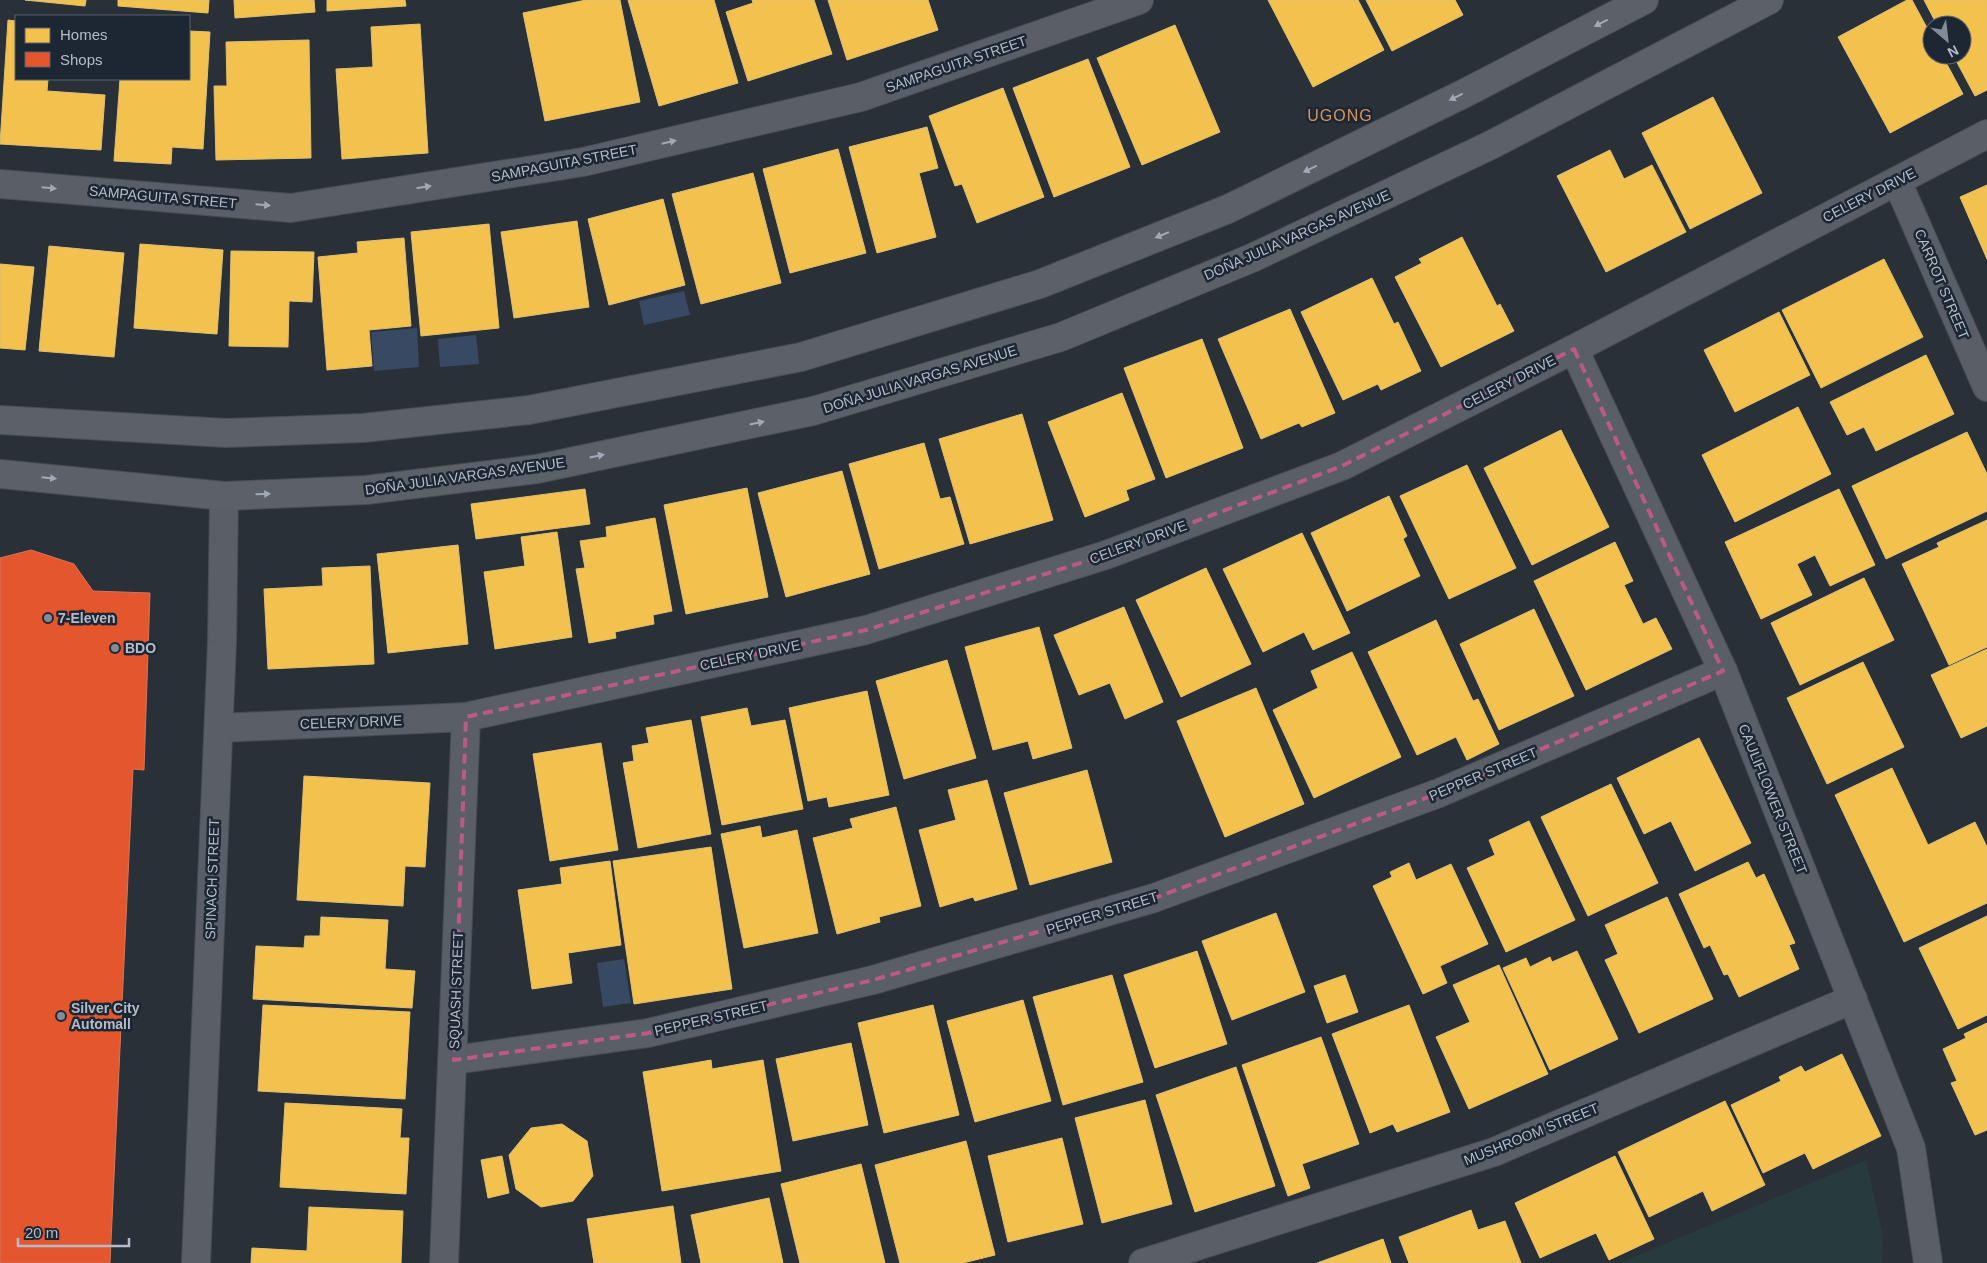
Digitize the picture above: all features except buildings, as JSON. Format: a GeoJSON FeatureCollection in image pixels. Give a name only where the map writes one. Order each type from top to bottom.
{"type":"FeatureCollection","features":[{"type":"Feature","properties":{"kind":"main road"},"geometry":{"type":"LineString","coordinates":[[0,420],[226,433],[363,428],[530,410],[800,357],[1040,284],[1228,209],[1465,93],[1644,0]]}},
{"type":"Feature","properties":{"kind":"main road","name":"DOÑA JULIA VARGAS AVENUE"},"geometry":{"type":"LineString","coordinates":[[2,475],[224,496],[366,490],[537,469],[813,411],[1061,337],[1252,258],[1491,146],[1770,0]]}},
{"type":"Feature","properties":{"kind":"street","name":"SAMPAGUITA STREET"},"geometry":{"type":"LineString","coordinates":[[0,184],[291,208],[583,162],[861,97],[1139,0]]}},
{"type":"Feature","properties":{"kind":"street","name":"CELERY DRIVE"},"geometry":{"type":"LineString","coordinates":[[218,728],[466,717],[866,630],[1106,555],[1342,466],[1574,349],[1987,134]]}},
{"type":"Feature","properties":{"kind":"street","name":"CARROT STREET"},"geometry":{"type":"LineString","coordinates":[[1897,181],[1987,388]]}},
{"type":"Feature","properties":{"kind":"street","name":"CAULIFLOWER STREET"},"geometry":{"type":"LineString","coordinates":[[1574,349],[1723,671],[1911,1148],[1928,1263]]}},
{"type":"Feature","properties":{"kind":"street","name":"SPINACH STREET"},"geometry":{"type":"LineString","coordinates":[[196,1263],[218,728],[224,496]]}},
{"type":"Feature","properties":{"kind":"street","name":"PEPPER STREET"},"geometry":{"type":"LineString","coordinates":[[454,1060],[658,1030],[873,980],[1154,898],[1439,793],[1723,671]]}},
{"type":"Feature","properties":{"kind":"street","name":"SQUASH STREET"},"geometry":{"type":"LineString","coordinates":[[444,1263],[454,1060],[466,717]]}},
{"type":"Feature","properties":{"kind":"street","name":"MUSHROOM STREET"},"geometry":{"type":"LineString","coordinates":[[1143,1263],[1494,1152],[1852,999]]}},
{"type":"Feature","properties":{"kind":"highlighted area"},"geometry":{"type":"Polygon","coordinates":[[[1574,349],[1723,671],[1439,793],[1154,898],[873,980],[648,1033],[454,1060],[466,717],[866,630],[1106,555],[1342,466],[1574,349]]]}},
{"type":"Feature","properties":{"kind":"green space"},"geometry":{"type":"Polygon","coordinates":[[[1866,1160],[1883,1237],[1882,1263],[1619,1263],[1866,1160]]]}},
{"type":"Feature","properties":{"kind":"water"},"geometry":{"type":"Polygon","coordinates":[[[684,291],[690,315],[644,325],[639,301],[684,291]]]}},
{"type":"Feature","properties":{"kind":"water"},"geometry":{"type":"Polygon","coordinates":[[[417,328],[419,367],[374,371],[371,332],[417,328]]]}},
{"type":"Feature","properties":{"kind":"water"},"geometry":{"type":"Polygon","coordinates":[[[476,335],[479,364],[440,367],[438,339],[476,335]]]}},
{"type":"Feature","properties":{"kind":"water"},"geometry":{"type":"Polygon","coordinates":[[[624,959],[631,1003],[603,1007],[597,963],[624,959]]]}},
{"type":"Feature","properties":{"kind":"place","name":"7-Eleven"},"geometry":{"type":"Point","coordinates":[48,618]}},
{"type":"Feature","properties":{"kind":"place","name":"BDO"},"geometry":{"type":"Point","coordinates":[115,648]}},
{"type":"Feature","properties":{"kind":"place","name":"Silver City Automall"},"geometry":{"type":"Point","coordinates":[61,1016]}},
{"type":"Feature","properties":{"kind":"district","name":"UGONG"},"geometry":{"type":"Point","coordinates":[1340,115]}}]}
